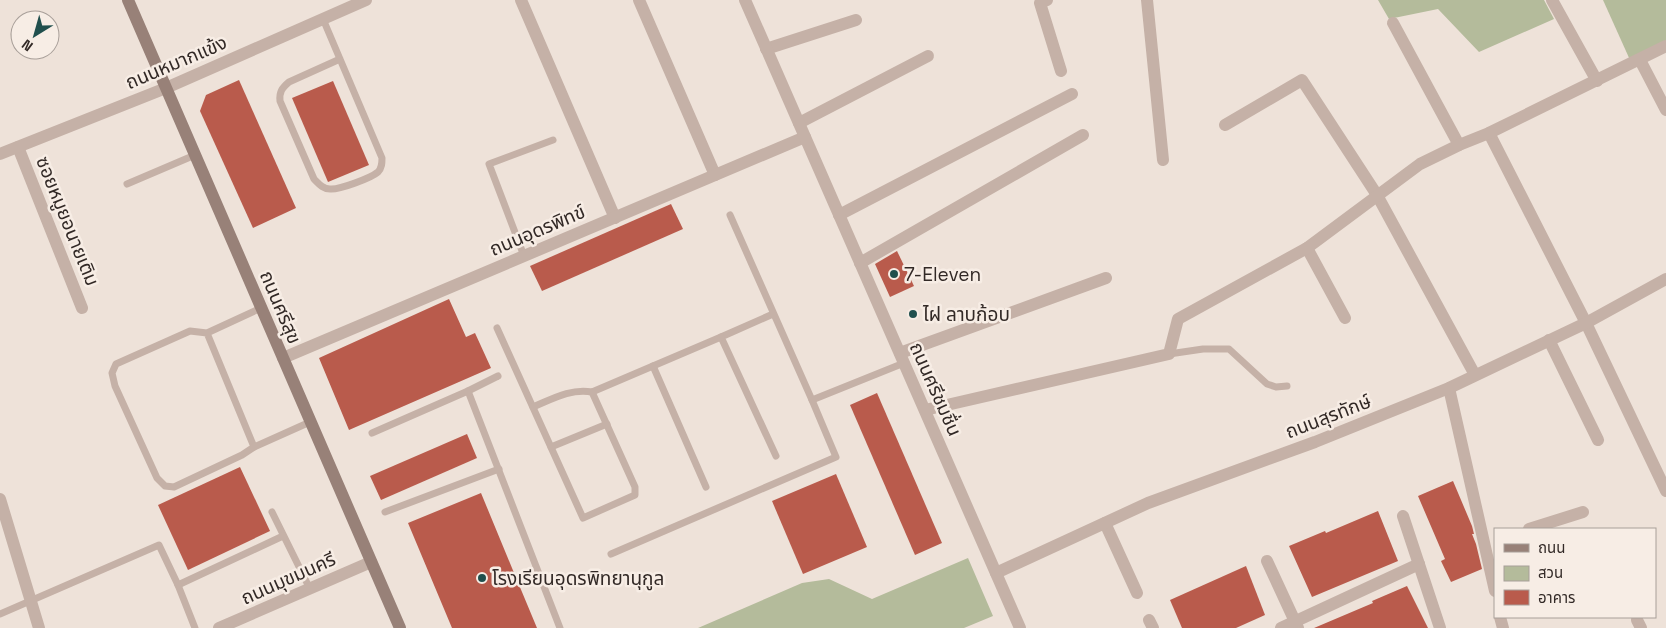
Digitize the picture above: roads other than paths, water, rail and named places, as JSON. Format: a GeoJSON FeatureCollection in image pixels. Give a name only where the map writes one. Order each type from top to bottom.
{"type":"FeatureCollection","features":[{"type":"Feature","properties":{"kind":"main road","name":"ถนนศรีสุข"},"geometry":{"type":"LineString","coordinates":[[128,0],[400,628]]}},
{"type":"Feature","properties":{"kind":"street","name":"ถนนหมากแข้ง"},"geometry":{"type":"LineString","coordinates":[[0,154],[166,88],[366,0]]}},
{"type":"Feature","properties":{"kind":"street"},"geometry":{"type":"LineString","coordinates":[[520,0],[615,218]]}},
{"type":"Feature","properties":{"kind":"street"},"geometry":{"type":"LineString","coordinates":[[639,0],[715,175]]}},
{"type":"Feature","properties":{"kind":"street","name":"ถนนศรีชมชื่น"},"geometry":{"type":"LineString","coordinates":[[745,0],[1020,628]]}},
{"type":"Feature","properties":{"kind":"street"},"geometry":{"type":"LineString","coordinates":[[1047,0],[1040,3],[1061,71]]}},
{"type":"Feature","properties":{"kind":"street"},"geometry":{"type":"LineString","coordinates":[[1147,0],[1163,160]]}},
{"type":"Feature","properties":{"kind":"street"},"geometry":{"type":"LineString","coordinates":[[1552,0],[1597,81]]}},
{"type":"Feature","properties":{"kind":"street"},"geometry":{"type":"LineString","coordinates":[[766,49],[856,20]]}},
{"type":"Feature","properties":{"kind":"street"},"geometry":{"type":"LineString","coordinates":[[1393,23],[1459,145]]}},
{"type":"Feature","properties":{"kind":"street"},"geometry":{"type":"LineString","coordinates":[[924,410],[1168,354],[1178,319],[1307,248],[1420,164],[1459,145],[1490,133],[1666,46]]}},
{"type":"Feature","properties":{"kind":"street"},"geometry":{"type":"LineString","coordinates":[[799,123],[928,56]]}},
{"type":"Feature","properties":{"kind":"street"},"geometry":{"type":"LineString","coordinates":[[1640,60],[1666,110]]}},
{"type":"Feature","properties":{"kind":"street"},"geometry":{"type":"LineString","coordinates":[[1225,125],[1302,80],[1377,195],[1475,375]]}},
{"type":"Feature","properties":{"kind":"street"},"geometry":{"type":"LineString","coordinates":[[839,215],[1072,94]]}},
{"type":"Feature","properties":{"kind":"street"},"geometry":{"type":"LineString","coordinates":[[1490,133],[1586,323],[1666,491]]}},
{"type":"Feature","properties":{"kind":"street"},"geometry":{"type":"LineString","coordinates":[[860,263],[1083,135]]}},
{"type":"Feature","properties":{"kind":"street","name":"ถนนอุดรพิทข์"},"geometry":{"type":"LineString","coordinates":[[283,358],[805,137]]}},
{"type":"Feature","properties":{"kind":"street","name":"ซอยหมูยอนายเติม"},"geometry":{"type":"LineString","coordinates":[[18,147],[82,308]]}},
{"type":"Feature","properties":{"kind":"street"},"geometry":{"type":"LineString","coordinates":[[1307,248],[1345,318]]}},
{"type":"Feature","properties":{"kind":"street"},"geometry":{"type":"LineString","coordinates":[[902,358],[1106,278]]}},
{"type":"Feature","properties":{"kind":"street","name":"ถนนสุรทักษ์"},"geometry":{"type":"LineString","coordinates":[[996,573],[1148,503],[1315,442],[1450,388],[1586,323],[1666,279]]}},
{"type":"Feature","properties":{"kind":"street"},"geometry":{"type":"LineString","coordinates":[[1548,340],[1598,440]]}},
{"type":"Feature","properties":{"kind":"street"},"geometry":{"type":"LineString","coordinates":[[1450,388],[1489,541],[1494,583]]}},
{"type":"Feature","properties":{"kind":"street"},"geometry":{"type":"LineString","coordinates":[[0,499],[39,628]]}},
{"type":"Feature","properties":{"kind":"street"},"geometry":{"type":"LineString","coordinates":[[1532,528],[1584,512]]}},
{"type":"Feature","properties":{"kind":"street"},"geometry":{"type":"LineString","coordinates":[[1403,516],[1440,628]]}},
{"type":"Feature","properties":{"kind":"street"},"geometry":{"type":"LineString","coordinates":[[1105,523],[1137,592]]}},
{"type":"Feature","properties":{"kind":"street"},"geometry":{"type":"LineString","coordinates":[[1266,561],[1297,625]]}},
{"type":"Feature","properties":{"kind":"street","name":"ถนนมุขมนครี"},"geometry":{"type":"LineString","coordinates":[[220,628],[371,562]]}},
{"type":"Feature","properties":{"kind":"street"},"geometry":{"type":"LineString","coordinates":[[1281,628],[1297,625],[1419,564]]}},
{"type":"Feature","properties":{"kind":"lane"},"geometry":{"type":"LineString","coordinates":[[323,19],[340,59],[382,158],[382,165],[379,171],[373,175],[337,189],[328,190],[320,186],[314,179],[280,101],[279,93],[289,82],[340,59]]}},
{"type":"Feature","properties":{"kind":"lane"},"geometry":{"type":"LineString","coordinates":[[524,256],[489,164],[553,140]]}},
{"type":"Feature","properties":{"kind":"lane"},"geometry":{"type":"LineString","coordinates":[[127,184],[195,154]]}},
{"type":"Feature","properties":{"kind":"lane"},"geometry":{"type":"LineString","coordinates":[[611,554],[836,457],[730,215]]}},
{"type":"Feature","properties":{"kind":"lane"},"geometry":{"type":"LineString","coordinates":[[262,308],[207,333],[190,331],[116,364],[112,373],[115,386],[157,478],[165,486],[174,487],[242,455],[254,447],[310,422]]}},
{"type":"Feature","properties":{"kind":"lane"},"geometry":{"type":"LineString","coordinates":[[533,407],[569,392],[582,390],[592,392],[773,314]]}},
{"type":"Feature","properties":{"kind":"lane"},"geometry":{"type":"LineString","coordinates":[[497,328],[583,518],[634,495],[635,487],[592,392]]}},
{"type":"Feature","properties":{"kind":"lane"},"geometry":{"type":"LineString","coordinates":[[207,333],[254,447]]}},
{"type":"Feature","properties":{"kind":"lane"},"geometry":{"type":"LineString","coordinates":[[721,337],[776,456]]}},
{"type":"Feature","properties":{"kind":"lane"},"geometry":{"type":"LineString","coordinates":[[1168,354],[1203,349],[1229,349],[1267,384],[1276,387],[1287,386]]}},
{"type":"Feature","properties":{"kind":"lane"},"geometry":{"type":"LineString","coordinates":[[812,400],[902,358]]}},
{"type":"Feature","properties":{"kind":"lane"},"geometry":{"type":"LineString","coordinates":[[654,366],[706,487]]}},
{"type":"Feature","properties":{"kind":"lane"},"geometry":{"type":"LineString","coordinates":[[372,433],[498,376]]}},
{"type":"Feature","properties":{"kind":"lane"},"geometry":{"type":"LineString","coordinates":[[468,391],[560,628]]}},
{"type":"Feature","properties":{"kind":"lane"},"geometry":{"type":"LineString","coordinates":[[551,447],[607,424]]}},
{"type":"Feature","properties":{"kind":"lane"},"geometry":{"type":"LineString","coordinates":[[385,512],[499,469]]}},
{"type":"Feature","properties":{"kind":"lane"},"geometry":{"type":"LineString","coordinates":[[272,512],[310,588]]}},
{"type":"Feature","properties":{"kind":"lane"},"geometry":{"type":"LineString","coordinates":[[178,585],[284,536]]}},
{"type":"Feature","properties":{"kind":"lane"},"geometry":{"type":"LineString","coordinates":[[0,614],[159,545],[178,585],[195,628]]}},
{"type":"Feature","properties":{"kind":"place","name":"7-Eleven"},"geometry":{"type":"Point","coordinates":[894,274]}},
{"type":"Feature","properties":{"kind":"place","name":"ไฝ ลาบก้อบ"},"geometry":{"type":"Point","coordinates":[913,314]}},
{"type":"Feature","properties":{"kind":"place","name":"โรงเรียนอุดรพิทยานุกูล"},"geometry":{"type":"Point","coordinates":[482,578]}}]}
